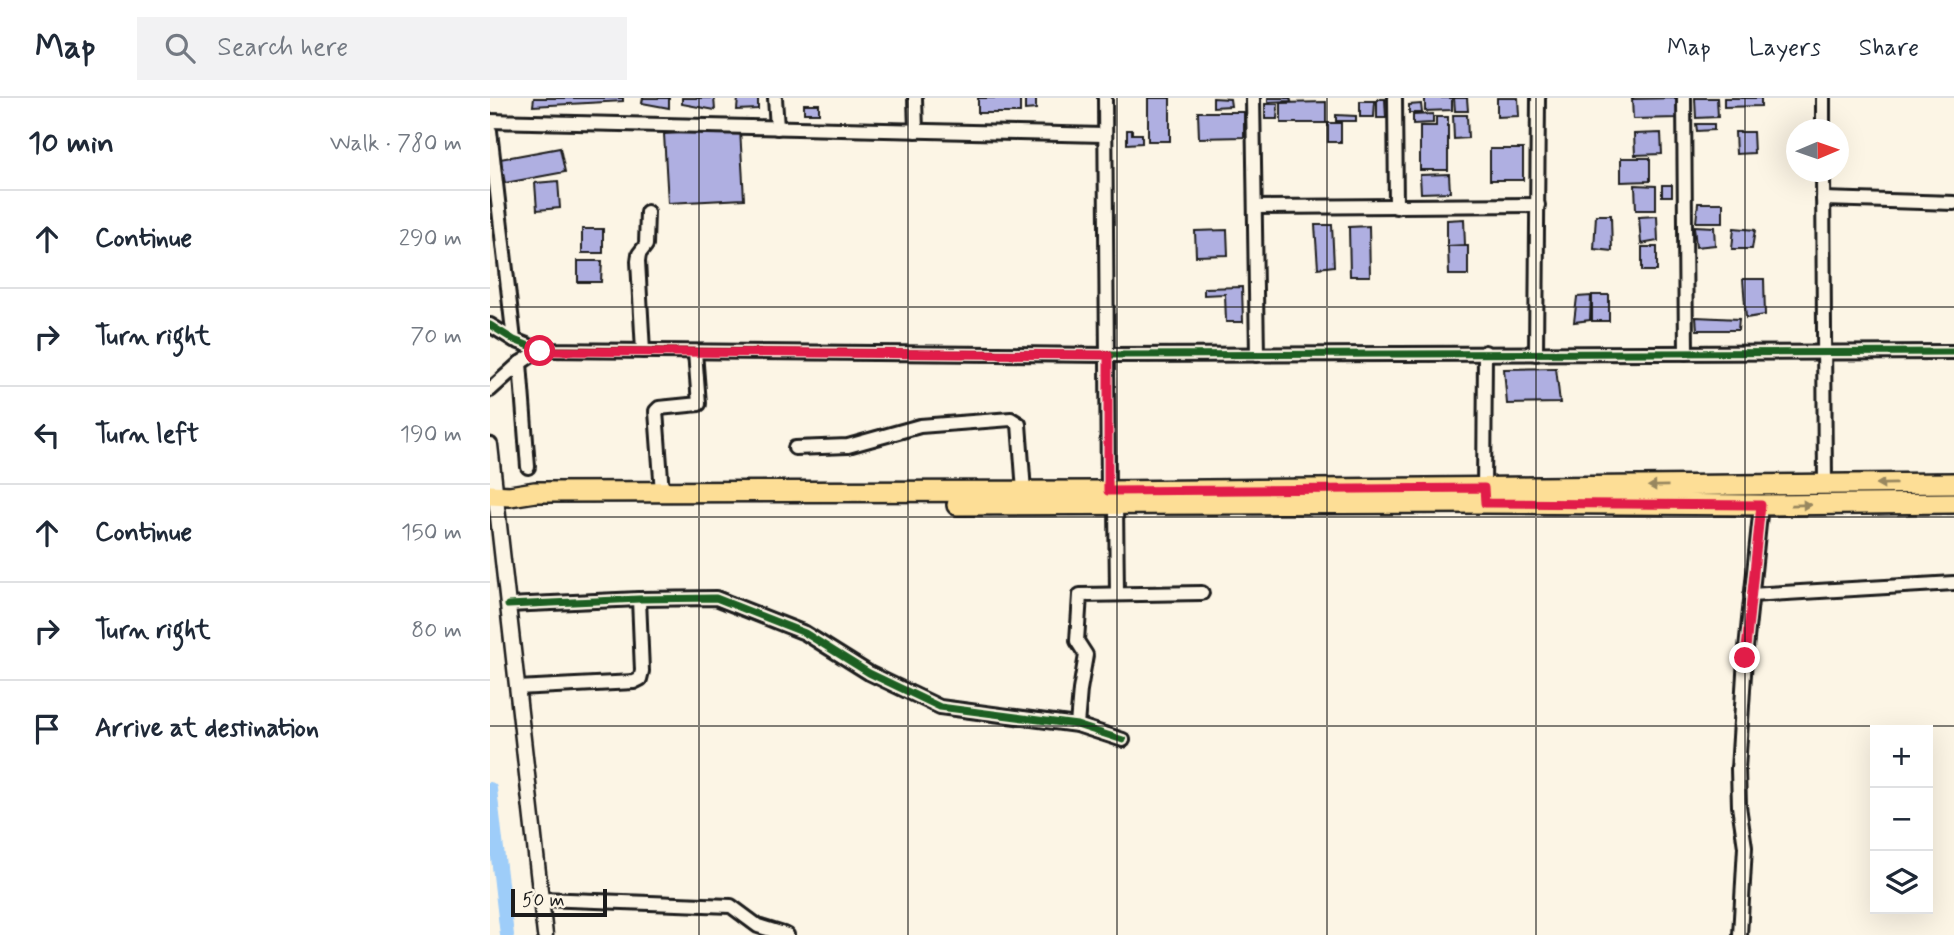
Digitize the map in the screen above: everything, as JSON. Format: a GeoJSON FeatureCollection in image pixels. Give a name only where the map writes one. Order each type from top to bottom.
{"type":"FeatureCollection","features":[{"type":"Feature","properties":{"kind":"main road"},"geometry":{"type":"LineString","coordinates":[[498,495],[533,504],[1485,496],[1954,483]]}},
{"type":"Feature","properties":{"kind":"main road"},"geometry":{"type":"LineString","coordinates":[[498,495],[535,492],[1024,491],[1112,498]]}},
{"type":"Feature","properties":{"kind":"main road"},"geometry":{"type":"LineString","coordinates":[[1485,496],[1761,505],[1954,503]]}},
{"type":"Feature","properties":{"kind":"street"},"geometry":{"type":"LineString","coordinates":[[775,98],[777,128]]}},
{"type":"Feature","properties":{"kind":"street"},"geometry":{"type":"LineString","coordinates":[[915,98],[916,131]]}},
{"type":"Feature","properties":{"kind":"street"},"geometry":{"type":"LineString","coordinates":[[1105,98],[1108,355],[1117,594]]}},
{"type":"Feature","properties":{"kind":"street"},"geometry":{"type":"LineString","coordinates":[[1254,98],[1257,355]]}},
{"type":"Feature","properties":{"kind":"street"},"geometry":{"type":"LineString","coordinates":[[1395,98],[1396,207]]}},
{"type":"Feature","properties":{"kind":"street"},"geometry":{"type":"LineString","coordinates":[[1536,354],[1538,98]]}},
{"type":"Feature","properties":{"kind":"street"},"geometry":{"type":"LineString","coordinates":[[1684,98],[1686,353]]}},
{"type":"Feature","properties":{"kind":"street"},"geometry":{"type":"LineString","coordinates":[[1823,98],[1823,119]]}},
{"type":"Feature","properties":{"kind":"street"},"geometry":{"type":"LineString","coordinates":[[490,121],[1104,135]]}},
{"type":"Feature","properties":{"kind":"street"},"geometry":{"type":"LineString","coordinates":[[490,131],[514,340]]}},
{"type":"Feature","properties":{"kind":"street"},"geometry":{"type":"LineString","coordinates":[[1823,182],[1825,485]]}},
{"type":"Feature","properties":{"kind":"street"},"geometry":{"type":"LineString","coordinates":[[1823,199],[1954,203]]}},
{"type":"Feature","properties":{"kind":"street"},"geometry":{"type":"LineString","coordinates":[[1256,207],[1538,205]]}},
{"type":"Feature","properties":{"kind":"street"},"geometry":{"type":"LineString","coordinates":[[643,351],[638,261],[639,254],[646,245],[647,212]]}},
{"type":"Feature","properties":{"kind":"street"},"geometry":{"type":"LineString","coordinates":[[490,325],[514,340],[540,351],[1108,355],[1954,352]]}},
{"type":"Feature","properties":{"kind":"street"},"geometry":{"type":"LineString","coordinates":[[490,390],[520,363],[540,351]]}},
{"type":"Feature","properties":{"kind":"street"},"geometry":{"type":"LineString","coordinates":[[662,492],[656,411],[659,408],[699,404],[695,352]]}},
{"type":"Feature","properties":{"kind":"street"},"geometry":{"type":"LineString","coordinates":[[1485,352],[1485,496]]}},
{"type":"Feature","properties":{"kind":"street"},"geometry":{"type":"LineString","coordinates":[[520,363],[528,467]]}},
{"type":"Feature","properties":{"kind":"street"},"geometry":{"type":"LineString","coordinates":[[795,448],[848,446],[920,426],[1011,419],[1019,424],[1024,491]]}},
{"type":"Feature","properties":{"kind":"street"},"geometry":{"type":"LineString","coordinates":[[490,445],[498,495],[545,935]]}},
{"type":"Feature","properties":{"kind":"street"},"geometry":{"type":"LineString","coordinates":[[1740,935],[1745,847],[1739,806],[1738,769],[1761,505]]}},
{"type":"Feature","properties":{"kind":"street"},"geometry":{"type":"LineString","coordinates":[[1751,596],[1954,583]]}},
{"type":"Feature","properties":{"kind":"street"},"geometry":{"type":"LineString","coordinates":[[1077,725],[1086,654],[1077,641],[1079,599],[1083,594],[1202,593]]}},
{"type":"Feature","properties":{"kind":"street"},"geometry":{"type":"LineString","coordinates":[[508,605],[716,598],[805,633],[869,673],[940,707],[1077,725],[1123,740]]}},
{"type":"Feature","properties":{"kind":"street"},"geometry":{"type":"LineString","coordinates":[[517,688],[634,682],[640,679],[639,599]]}},
{"type":"Feature","properties":{"kind":"street"},"geometry":{"type":"LineString","coordinates":[[542,899],[731,906],[758,926],[787,935]]}},
{"type":"Feature","properties":{"kind":"building"},"geometry":{"type":"Polygon","coordinates":[[[534,98],[623,98],[623,101],[533,106],[534,98]]]}},
{"type":"Feature","properties":{"kind":"building"},"geometry":{"type":"Polygon","coordinates":[[[643,98],[669,98],[669,108],[642,103],[643,98]]]}},
{"type":"Feature","properties":{"kind":"building"},"geometry":{"type":"Polygon","coordinates":[[[682,98],[714,98],[715,110],[682,104],[682,98]]]}},
{"type":"Feature","properties":{"kind":"building"},"geometry":{"type":"Polygon","coordinates":[[[738,98],[758,98],[758,109],[737,110],[738,98]]]}},
{"type":"Feature","properties":{"kind":"building"},"geometry":{"type":"Polygon","coordinates":[[[978,98],[1020,98],[1020,113],[978,113],[978,98]]]}},
{"type":"Feature","properties":{"kind":"building"},"geometry":{"type":"Polygon","coordinates":[[[1025,98],[1036,98],[1036,109],[1025,110],[1025,98]]]}},
{"type":"Feature","properties":{"kind":"building"},"geometry":{"type":"Polygon","coordinates":[[[1148,98],[1170,98],[1170,141],[1148,141],[1148,98]]]}},
{"type":"Feature","properties":{"kind":"building"},"geometry":{"type":"Polygon","coordinates":[[[1213,98],[1230,99],[1231,106],[1213,107],[1213,98]]]}},
{"type":"Feature","properties":{"kind":"building"},"geometry":{"type":"Polygon","coordinates":[[[1268,98],[1290,98],[1291,101],[1268,102],[1268,98]]]}},
{"type":"Feature","properties":{"kind":"building"},"geometry":{"type":"Polygon","coordinates":[[[1425,98],[1452,98],[1452,110],[1425,111],[1425,98]]]}},
{"type":"Feature","properties":{"kind":"building"},"geometry":{"type":"Polygon","coordinates":[[[1454,98],[1467,98],[1468,111],[1455,111],[1454,98]]]}},
{"type":"Feature","properties":{"kind":"building"},"geometry":{"type":"Polygon","coordinates":[[[1497,98],[1518,98],[1519,116],[1497,117],[1497,98]]]}},
{"type":"Feature","properties":{"kind":"building"},"geometry":{"type":"Polygon","coordinates":[[[1678,98],[1679,118],[1633,119],[1632,99],[1678,98]]]}},
{"type":"Feature","properties":{"kind":"building"},"geometry":{"type":"Polygon","coordinates":[[[1695,98],[1717,98],[1718,117],[1696,118],[1695,98]]]}},
{"type":"Feature","properties":{"kind":"building"},"geometry":{"type":"Polygon","coordinates":[[[1724,98],[1761,98],[1761,106],[1724,107],[1724,98]]]}},
{"type":"Feature","properties":{"kind":"building"},"geometry":{"type":"Polygon","coordinates":[[[1377,99],[1385,99],[1386,118],[1377,118],[1377,99]]]}},
{"type":"Feature","properties":{"kind":"building"},"geometry":{"type":"Polygon","coordinates":[[[1360,101],[1375,101],[1374,117],[1360,117],[1360,101]]]}},
{"type":"Feature","properties":{"kind":"building"},"geometry":{"type":"Polygon","coordinates":[[[1326,102],[1326,123],[1281,123],[1281,103],[1326,102]]]}},
{"type":"Feature","properties":{"kind":"building"},"geometry":{"type":"Polygon","coordinates":[[[804,104],[819,104],[819,113],[804,113],[804,104]]]}},
{"type":"Feature","properties":{"kind":"building"},"geometry":{"type":"Polygon","coordinates":[[[1265,104],[1278,104],[1277,119],[1265,119],[1265,104]]]}},
{"type":"Feature","properties":{"kind":"building"},"geometry":{"type":"Polygon","coordinates":[[[1421,104],[1422,113],[1409,113],[1409,105],[1421,104]]]}},
{"type":"Feature","properties":{"kind":"building"},"geometry":{"type":"Polygon","coordinates":[[[1198,112],[1244,112],[1244,137],[1199,138],[1198,112]]]}},
{"type":"Feature","properties":{"kind":"building"},"geometry":{"type":"Polygon","coordinates":[[[1433,114],[1433,123],[1413,124],[1413,115],[1433,114]]]}},
{"type":"Feature","properties":{"kind":"building"},"geometry":{"type":"Polygon","coordinates":[[[1336,115],[1356,116],[1356,121],[1336,121],[1336,115]]]}},
{"type":"Feature","properties":{"kind":"building"},"geometry":{"type":"Polygon","coordinates":[[[1453,115],[1467,115],[1468,138],[1454,139],[1453,115]]]}},
{"type":"Feature","properties":{"kind":"building"},"geometry":{"type":"Polygon","coordinates":[[[1436,117],[1448,117],[1448,170],[1420,170],[1420,126],[1436,126],[1436,117]]]}},
{"type":"Feature","properties":{"kind":"building"},"geometry":{"type":"Polygon","coordinates":[[[1328,123],[1341,123],[1341,142],[1328,142],[1328,123]]]}},
{"type":"Feature","properties":{"kind":"building"},"geometry":{"type":"Polygon","coordinates":[[[1696,124],[1714,124],[1714,130],[1697,131],[1696,124]]]}},
{"type":"Feature","properties":{"kind":"building"},"geometry":{"type":"Polygon","coordinates":[[[740,129],[744,199],[668,203],[664,134],[740,129]]]}},
{"type":"Feature","properties":{"kind":"building"},"geometry":{"type":"Polygon","coordinates":[[[1127,130],[1132,130],[1132,134],[1142,134],[1142,143],[1127,144],[1127,130]]]}},
{"type":"Feature","properties":{"kind":"building"},"geometry":{"type":"Polygon","coordinates":[[[1735,132],[1753,132],[1754,153],[1736,154],[1735,132]]]}},
{"type":"Feature","properties":{"kind":"building"},"geometry":{"type":"Polygon","coordinates":[[[1661,133],[1662,154],[1635,155],[1634,134],[1661,133]]]}},
{"type":"Feature","properties":{"kind":"building"},"geometry":{"type":"Polygon","coordinates":[[[560,148],[565,172],[505,183],[500,159],[560,148]]]}},
{"type":"Feature","properties":{"kind":"building"},"geometry":{"type":"Polygon","coordinates":[[[1490,149],[1523,149],[1523,180],[1490,180],[1490,149]]]}},
{"type":"Feature","properties":{"kind":"building"},"geometry":{"type":"Polygon","coordinates":[[[1621,158],[1650,158],[1650,181],[1621,182],[1621,158]]]}},
{"type":"Feature","properties":{"kind":"building"},"geometry":{"type":"Polygon","coordinates":[[[1449,174],[1450,192],[1421,193],[1420,175],[1449,174]]]}},
{"type":"Feature","properties":{"kind":"building"},"geometry":{"type":"Polygon","coordinates":[[[558,181],[560,208],[537,210],[535,183],[558,181]]]}},
{"type":"Feature","properties":{"kind":"building"},"geometry":{"type":"Polygon","coordinates":[[[1635,185],[1656,186],[1656,210],[1636,210],[1635,185]]]}},
{"type":"Feature","properties":{"kind":"building"},"geometry":{"type":"Polygon","coordinates":[[[1662,185],[1672,185],[1672,196],[1662,196],[1662,185]]]}},
{"type":"Feature","properties":{"kind":"building"},"geometry":{"type":"Polygon","coordinates":[[[1698,203],[1723,203],[1723,222],[1696,222],[1698,203]]]}},
{"type":"Feature","properties":{"kind":"building"},"geometry":{"type":"Polygon","coordinates":[[[1596,215],[1611,215],[1612,251],[1594,249],[1596,215]]]}},
{"type":"Feature","properties":{"kind":"building"},"geometry":{"type":"Polygon","coordinates":[[[1657,216],[1658,241],[1641,244],[1639,217],[1657,216]]]}},
{"type":"Feature","properties":{"kind":"building"},"geometry":{"type":"Polygon","coordinates":[[[1464,219],[1465,245],[1447,246],[1447,220],[1464,219]]]}},
{"type":"Feature","properties":{"kind":"building"},"geometry":{"type":"Polygon","coordinates":[[[1315,225],[1332,225],[1334,266],[1318,268],[1315,225]]]}},
{"type":"Feature","properties":{"kind":"building"},"geometry":{"type":"Polygon","coordinates":[[[1369,226],[1370,276],[1350,276],[1349,227],[1369,226]]]}},
{"type":"Feature","properties":{"kind":"building"},"geometry":{"type":"Polygon","coordinates":[[[1694,226],[1714,227],[1715,245],[1696,247],[1694,226]]]}},
{"type":"Feature","properties":{"kind":"building"},"geometry":{"type":"Polygon","coordinates":[[[1734,228],[1755,230],[1752,249],[1732,249],[1734,228]]]}},
{"type":"Feature","properties":{"kind":"building"},"geometry":{"type":"Polygon","coordinates":[[[582,229],[603,229],[603,253],[582,253],[582,229]]]}},
{"type":"Feature","properties":{"kind":"building"},"geometry":{"type":"Polygon","coordinates":[[[1227,230],[1228,255],[1196,256],[1195,231],[1227,230]]]}},
{"type":"Feature","properties":{"kind":"building"},"geometry":{"type":"Polygon","coordinates":[[[1448,246],[1468,246],[1468,275],[1449,275],[1448,246]]]}},
{"type":"Feature","properties":{"kind":"building"},"geometry":{"type":"Polygon","coordinates":[[[1642,247],[1657,247],[1657,271],[1642,271],[1642,247]]]}},
{"type":"Feature","properties":{"kind":"building"},"geometry":{"type":"Polygon","coordinates":[[[578,261],[602,261],[601,282],[578,282],[578,261]]]}},
{"type":"Feature","properties":{"kind":"building"},"geometry":{"type":"Polygon","coordinates":[[[1743,279],[1764,279],[1765,315],[1746,318],[1743,279]]]}},
{"type":"Feature","properties":{"kind":"building"},"geometry":{"type":"Polygon","coordinates":[[[1242,287],[1243,322],[1226,322],[1225,294],[1204,295],[1204,288],[1242,287]]]}},
{"type":"Feature","properties":{"kind":"building"},"geometry":{"type":"Polygon","coordinates":[[[1592,295],[1609,295],[1609,321],[1592,321],[1592,295]]]}},
{"type":"Feature","properties":{"kind":"building"},"geometry":{"type":"Polygon","coordinates":[[[1591,296],[1590,320],[1574,322],[1577,297],[1591,296]]]}},
{"type":"Feature","properties":{"kind":"building"},"geometry":{"type":"Polygon","coordinates":[[[1696,317],[1739,319],[1738,330],[1697,330],[1696,317]]]}},
{"type":"Feature","properties":{"kind":"building"},"geometry":{"type":"Polygon","coordinates":[[[1556,368],[1560,403],[1507,404],[1504,369],[1556,368]]]}},
{"type":"Feature","properties":{"kind":"waterway"},"geometry":{"type":"LineString","coordinates":[[490,789],[507,935]]}},
{"type":"Feature","properties":{"kind":"cycle path"},"geometry":{"type":"LineString","coordinates":[[490,325],[514,340],[540,350],[1108,355],[1954,352]]}},
{"type":"Feature","properties":{"kind":"cycle path"},"geometry":{"type":"LineString","coordinates":[[508,605],[716,598],[805,633],[869,673],[940,707],[1077,725],[1123,740]]}},
{"type":"Feature","properties":{"kind":"route"},"geometry":{"type":"LineString","coordinates":[[540,351],[1108,355],[1108,491],[1484,488],[1485,503],[1761,505],[1745,658]]}}]}
